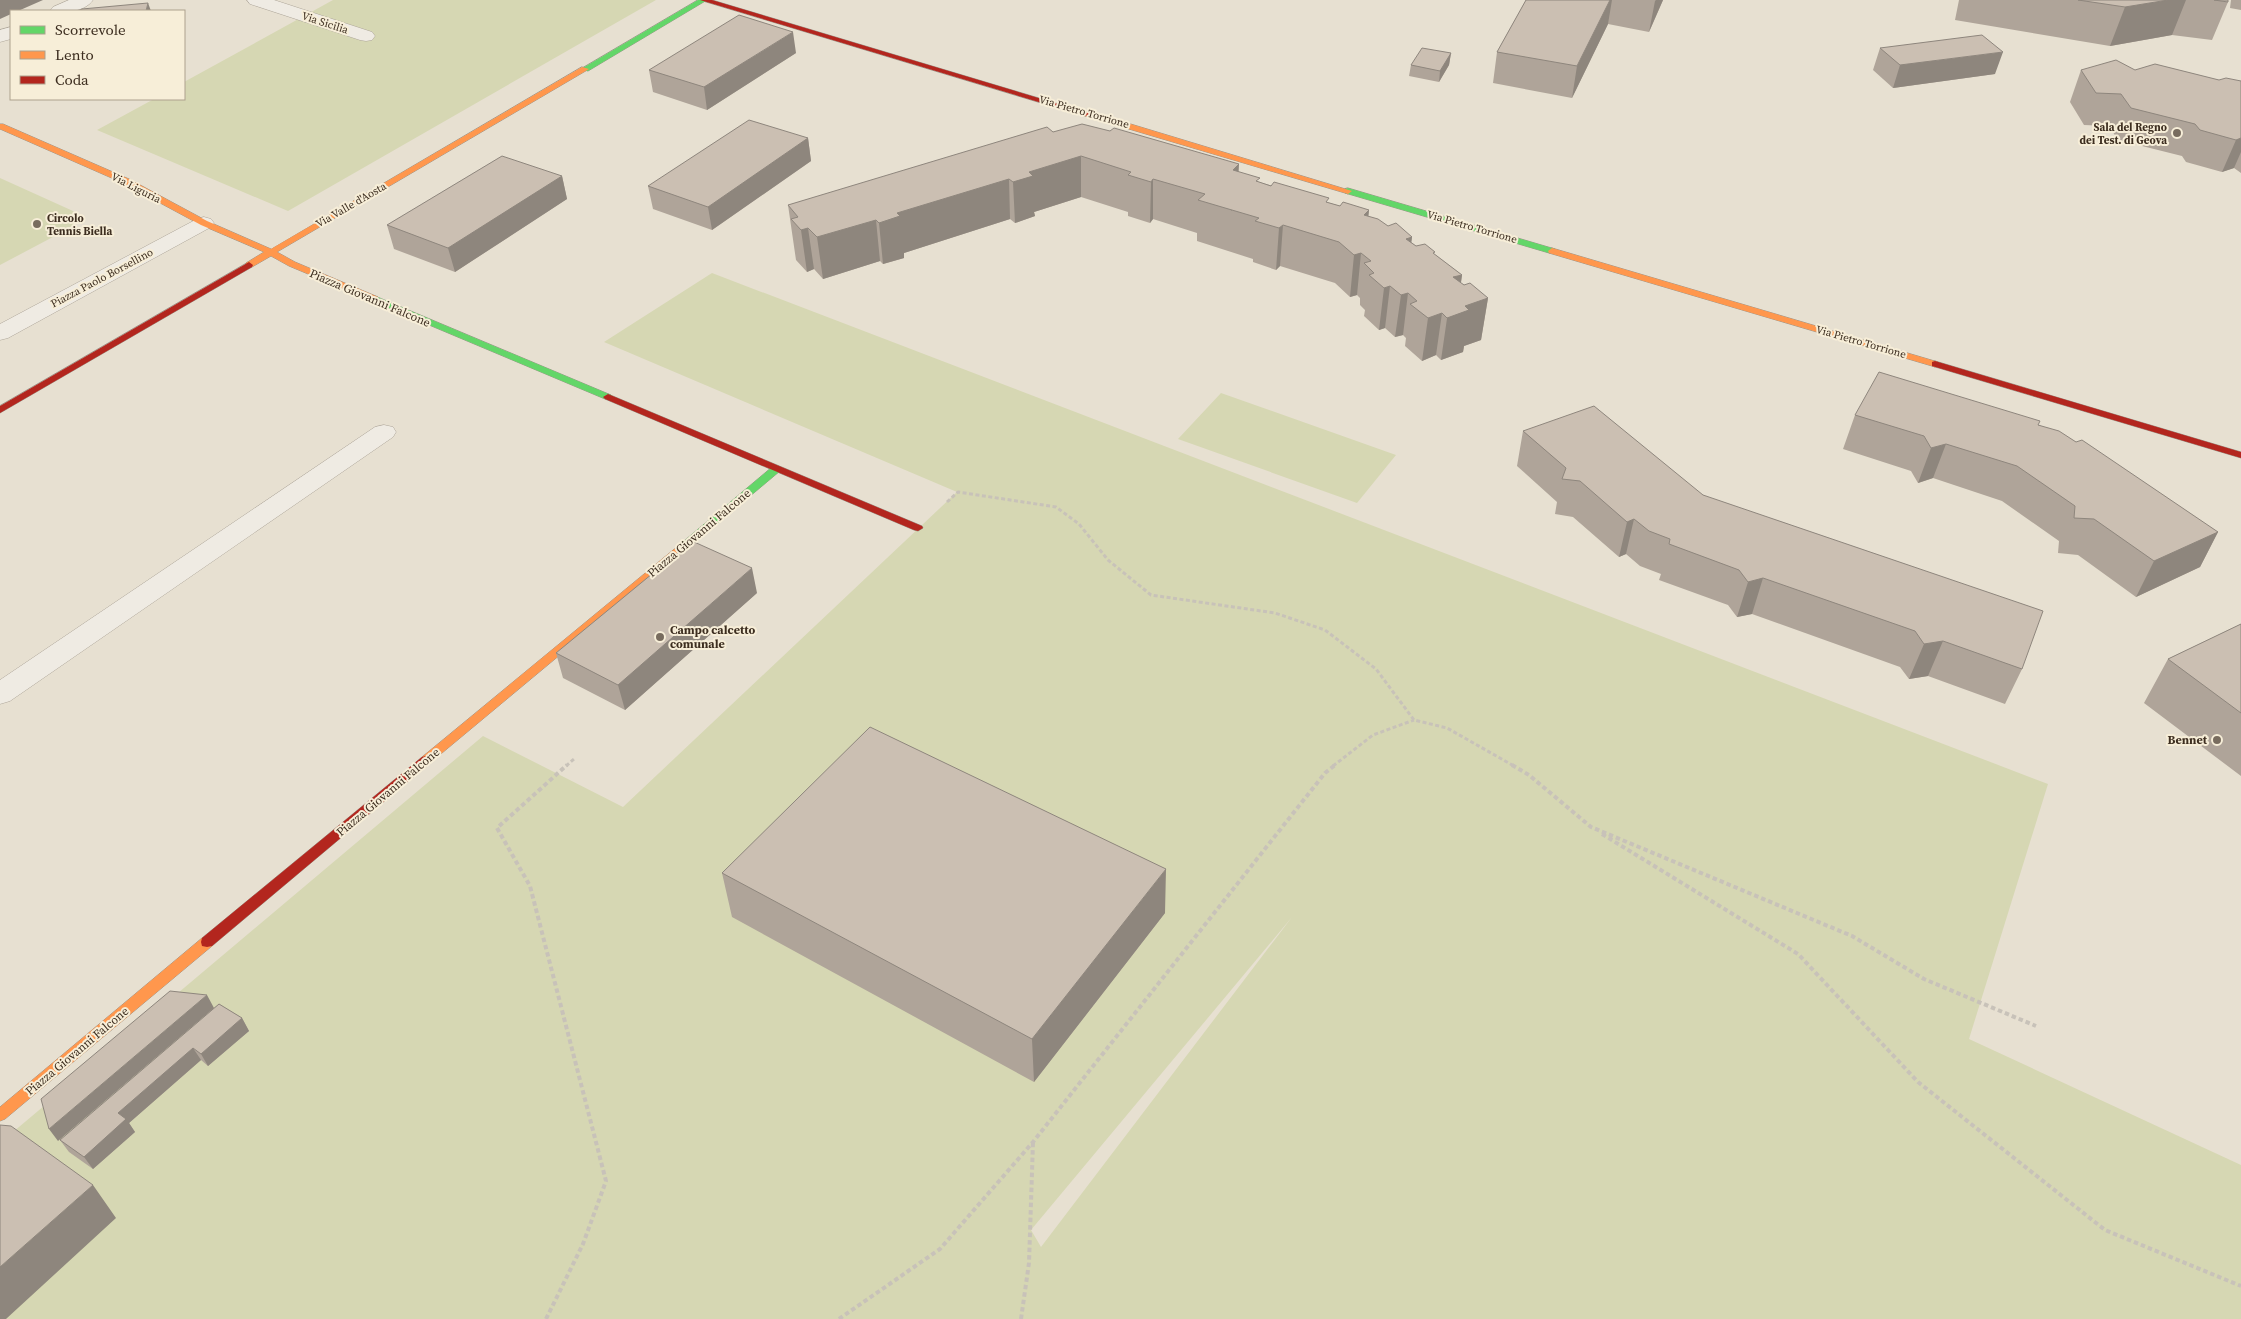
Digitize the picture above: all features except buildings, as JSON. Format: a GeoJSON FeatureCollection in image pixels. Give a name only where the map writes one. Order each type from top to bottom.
{"type":"FeatureCollection","features":[{"type":"Feature","properties":{"kind":"street"},"geometry":{"type":"LineString","coordinates":[[61,10],[84,0]]}},
{"type":"Feature","properties":{"kind":"street","name":"Via Sicilia"},"geometry":{"type":"LineString","coordinates":[[256,0],[366,36]]}},
{"type":"Feature","properties":{"kind":"street","name":"Via Valle d'Aosta"},"geometry":{"type":"LineString","coordinates":[[0,410],[703,0]]}},
{"type":"Feature","properties":{"kind":"street","name":"Via Pietro Torrione"},"geometry":{"type":"LineString","coordinates":[[703,0],[2241,455]]}},
{"type":"Feature","properties":{"kind":"street","name":"Via Liguria"},"geometry":{"type":"LineString","coordinates":[[0,126],[126,181],[204,223],[271,252]]}},
{"type":"Feature","properties":{"kind":"street","name":"Piazza Paolo Borsellino"},"geometry":{"type":"LineString","coordinates":[[0,333],[204,223]]}},
{"type":"Feature","properties":{"kind":"street","name":"Piazza Giovanni Falcone"},"geometry":{"type":"LineString","coordinates":[[271,252],[292,264],[918,528]]}},
{"type":"Feature","properties":{"kind":"street"},"geometry":{"type":"LineString","coordinates":[[0,694],[384,432]]}},
{"type":"Feature","properties":{"kind":"street","name":"Piazza Giovanni Falcone"},"geometry":{"type":"LineString","coordinates":[[0,1115],[776,469]]}},
{"type":"Feature","properties":{"kind":"path"},"geometry":{"type":"LineString","coordinates":[[918,528],[958,492],[1056,507],[1079,524],[1108,560],[1151,595],[1275,613],[1325,630],[1376,669],[1414,720]]}},
{"type":"Feature","properties":{"kind":"path"},"geometry":{"type":"LineString","coordinates":[[839,1319],[940,1249],[1033,1142],[1325,773],[1374,735],[1414,720],[1446,728],[1529,775],[1591,827],[1798,954],[1918,1082],[2105,1230],[2241,1286]]}},
{"type":"Feature","properties":{"kind":"path"},"geometry":{"type":"LineString","coordinates":[[546,1319],[583,1244],[606,1180],[530,886],[497,828],[574,759]]}},
{"type":"Feature","properties":{"kind":"path"},"geometry":{"type":"LineString","coordinates":[[1591,827],[1852,936],[1924,979],[2036,1026]]}},
{"type":"Feature","properties":{"kind":"path"},"geometry":{"type":"LineString","coordinates":[[1021,1319],[1029,1263],[1033,1142]]}},
{"type":"Feature","properties":{"kind":"green space"},"geometry":{"type":"Polygon","coordinates":[[[333,0],[656,0],[288,211],[97,130],[152,100],[185,100],[185,81],[333,0]]]}},
{"type":"Feature","properties":{"kind":"green space","name":"Circolo Tennis Biella"},"geometry":{"type":"Polygon","coordinates":[[[0,178],[73,211],[79,219],[68,229],[0,265],[0,178]]]}},
{"type":"Feature","properties":{"kind":"green space"},"geometry":{"type":"Polygon","coordinates":[[[712,273],[2048,784],[1969,1039],[2241,1165],[2241,1319],[0,1319],[0,1143],[483,736],[623,807],[957,492],[604,342],[712,273]],[[1292,917],[1031,1230],[1041,1247],[1292,917]]]}},
{"type":"Feature","properties":{"kind":"green space"},"geometry":{"type":"Polygon","coordinates":[[[1221,393],[1396,455],[1357,503],[1178,439],[1221,393]]]}},
{"type":"Feature","properties":{"kind":"traffic: fast"},"geometry":{"type":"LineString","coordinates":[[585,69],[703,0]]}},
{"type":"Feature","properties":{"kind":"traffic: fast"},"geometry":{"type":"LineString","coordinates":[[1348,191],[1552,251]]}},
{"type":"Feature","properties":{"kind":"traffic: fast"},"geometry":{"type":"LineString","coordinates":[[375,299],[608,397]]}},
{"type":"Feature","properties":{"kind":"traffic: fast"},"geometry":{"type":"LineString","coordinates":[[682,548],[776,469]]}},
{"type":"Feature","properties":{"kind":"traffic: slow"},"geometry":{"type":"LineString","coordinates":[[249,265],[585,69]]}},
{"type":"Feature","properties":{"kind":"traffic: slow"},"geometry":{"type":"LineString","coordinates":[[1088,114],[1348,191]]}},
{"type":"Feature","properties":{"kind":"traffic: slow"},"geometry":{"type":"LineString","coordinates":[[0,126],[126,181],[204,223],[271,252],[292,264],[375,299]]}},
{"type":"Feature","properties":{"kind":"traffic: slow"},"geometry":{"type":"LineString","coordinates":[[1552,251],[1935,364]]}},
{"type":"Feature","properties":{"kind":"traffic: slow"},"geometry":{"type":"LineString","coordinates":[[426,760],[682,548]]}},
{"type":"Feature","properties":{"kind":"traffic: slow"},"geometry":{"type":"LineString","coordinates":[[0,1115],[207,942]]}},
{"type":"Feature","properties":{"kind":"traffic: jam"},"geometry":{"type":"LineString","coordinates":[[704,0],[1088,114]]}},
{"type":"Feature","properties":{"kind":"traffic: jam"},"geometry":{"type":"LineString","coordinates":[[0,410],[249,265]]}},
{"type":"Feature","properties":{"kind":"traffic: jam"},"geometry":{"type":"LineString","coordinates":[[1935,364],[2241,455]]}},
{"type":"Feature","properties":{"kind":"traffic: jam"},"geometry":{"type":"LineString","coordinates":[[608,397],[918,528]]}},
{"type":"Feature","properties":{"kind":"traffic: jam"},"geometry":{"type":"LineString","coordinates":[[207,942],[426,760]]}},
{"type":"Feature","properties":{"kind":"place","name":"Sala del Regno dei Test. di Geova"},"geometry":{"type":"Point","coordinates":[2177,133]}},
{"type":"Feature","properties":{"kind":"place","name":"Circolo Tennis Biella"},"geometry":{"type":"Point","coordinates":[37,224]}},
{"type":"Feature","properties":{"kind":"place","name":"Campo calcetto comunale"},"geometry":{"type":"Point","coordinates":[660,637]}},
{"type":"Feature","properties":{"kind":"place","name":"Bennet"},"geometry":{"type":"Point","coordinates":[2217,740]}}]}
